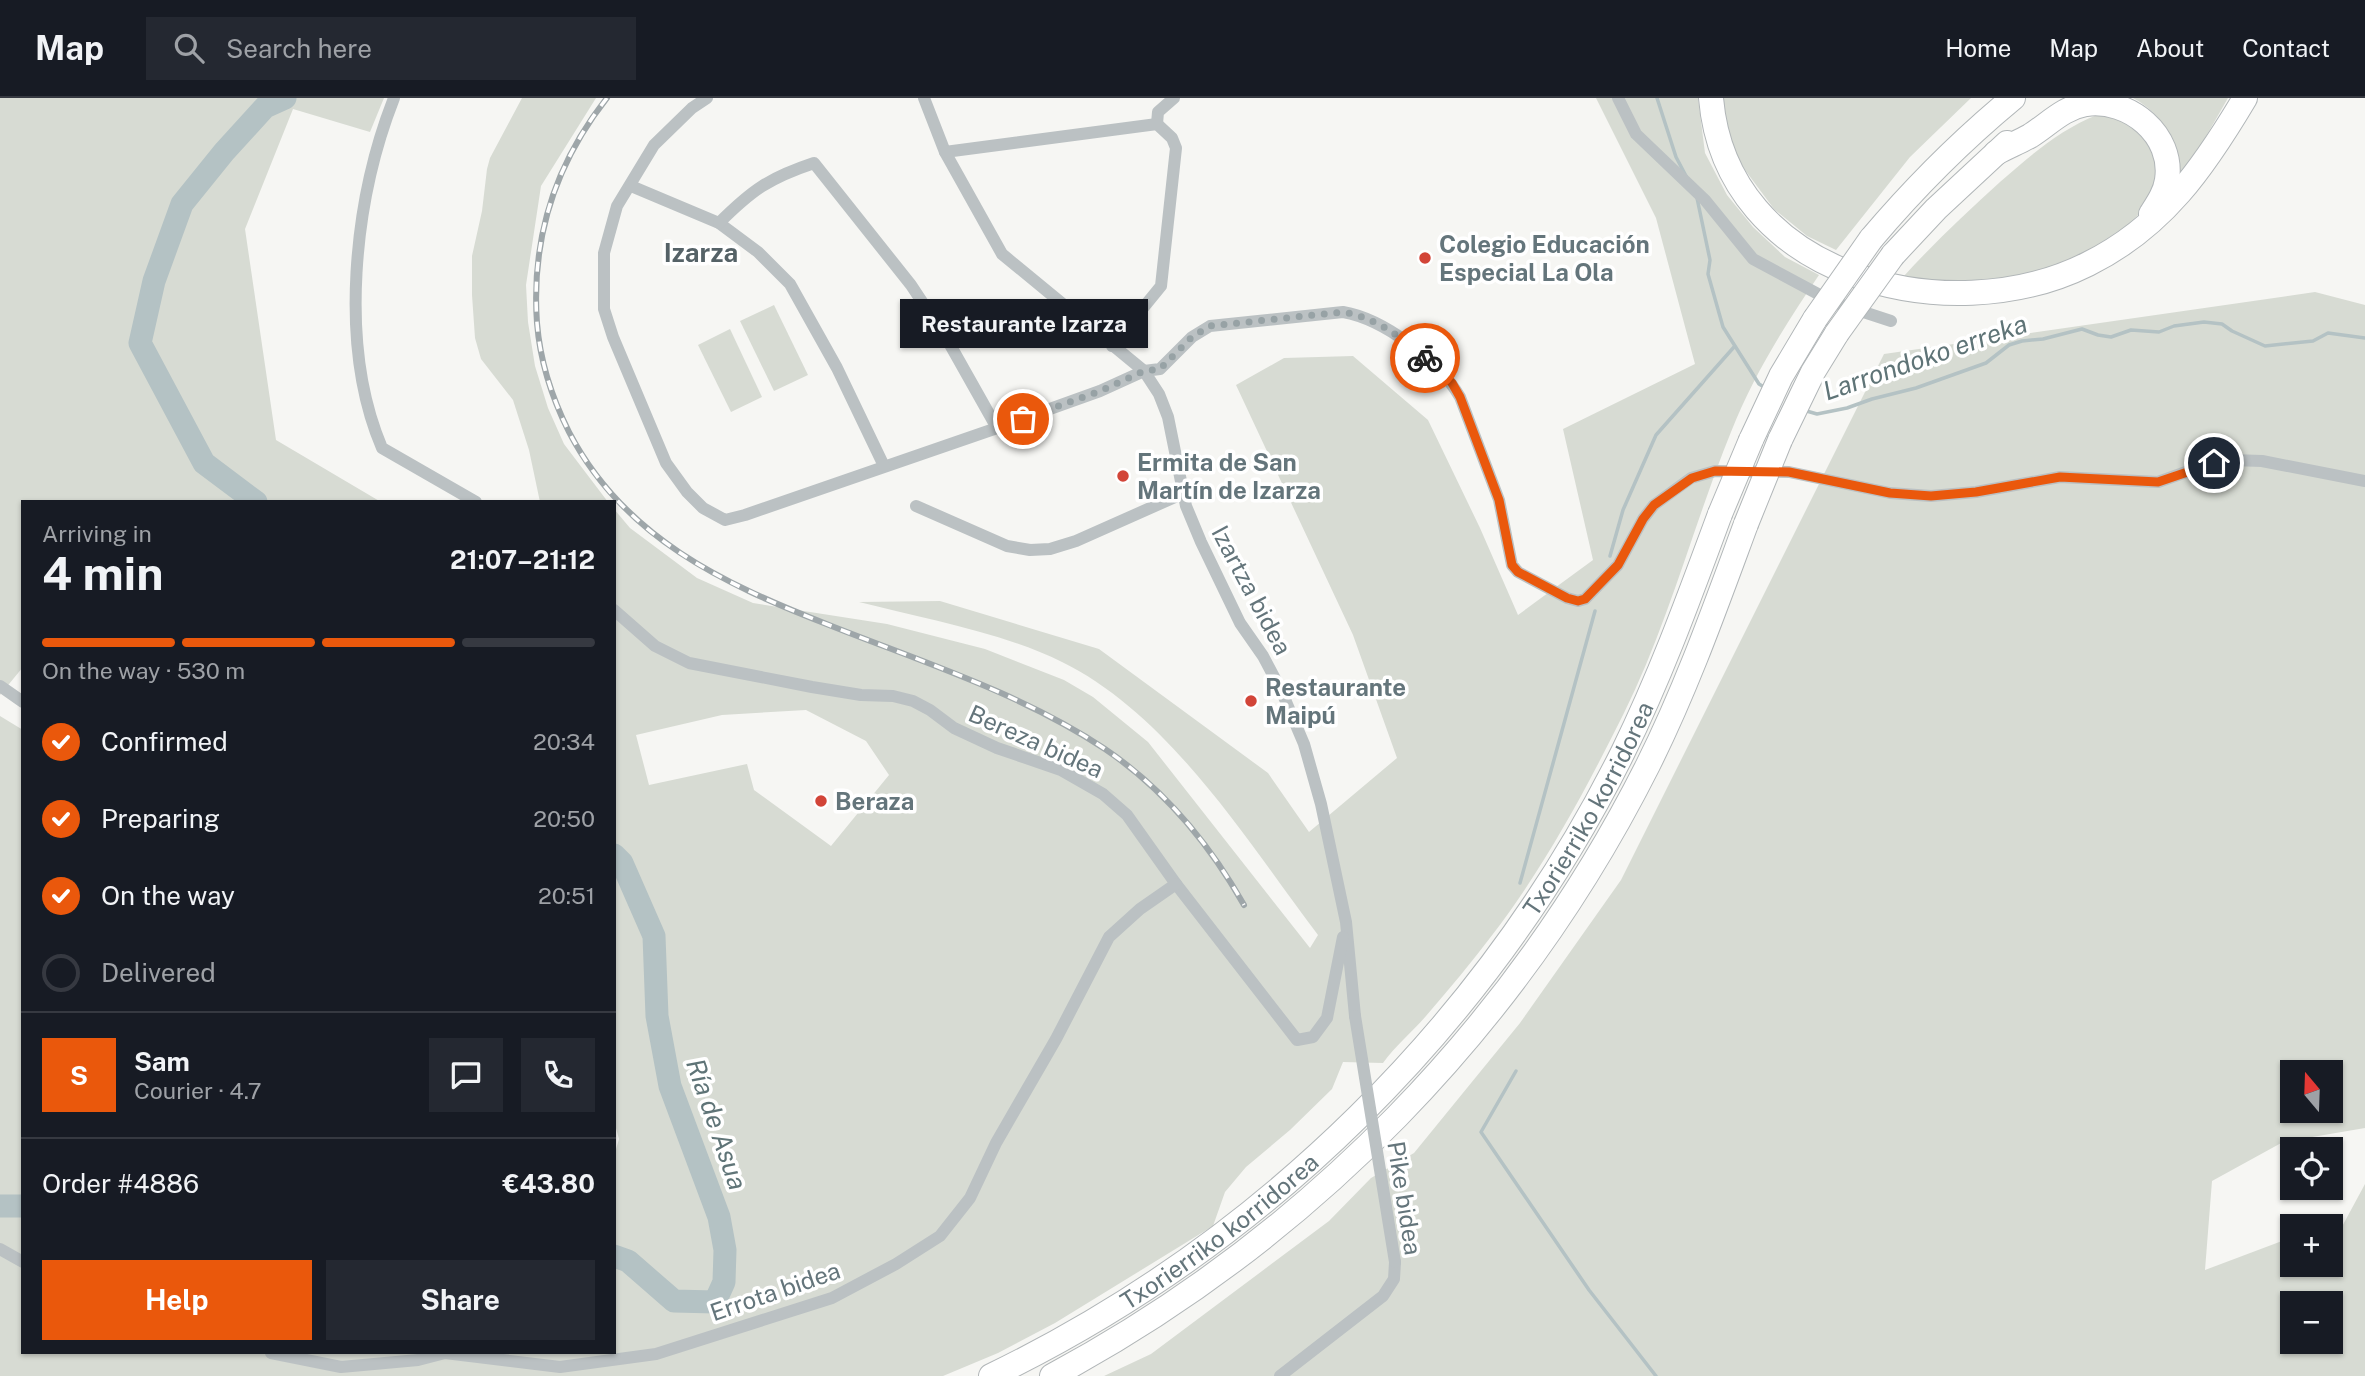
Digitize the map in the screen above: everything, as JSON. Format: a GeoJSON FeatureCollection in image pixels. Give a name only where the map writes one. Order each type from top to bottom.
{"type":"FeatureCollection","features":[{"type":"Feature","properties":{"kind":"highway"},"geometry":{"type":"LineString","coordinates":[[1711,98],[1720,142],[1735,178],[1765,217],[1798,246],[1846,274],[1927,293],[1951,294],[1998,292],[2043,282],[2089,264],[2172,204],[2220,141],[2245,98]]}},
{"type":"Feature","properties":{"kind":"highway","name":"Txorierriko korridorea"},"geometry":{"type":"LineString","coordinates":[[991,1376],[1090,1324],[1219,1238],[1291,1180],[1346,1130],[1444,1026],[1524,920],[1555,874],[1602,792],[1661,669],[1751,440],[1781,376],[1815,319],[1871,239],[1908,195],[1943,159],[2013,98]]}},
{"type":"Feature","properties":{"kind":"highway","name":"Txorierriko korridorea"},"geometry":{"type":"LineString","coordinates":[[1052,1376],[1182,1298],[1276,1228],[1382,1134],[1489,1015],[1579,888],[1647,766],[1687,680],[1780,440],[1812,372],[1837,332],[1893,255],[1936,209],[1996,153],[2062,98]]}},
{"type":"Feature","properties":{"kind":"highway"},"geometry":{"type":"LineString","coordinates":[[1996,153],[2029,136],[2060,113],[2083,104],[2108,103],[2137,114],[2159,139],[2168,167],[2162,195],[2141,229]]}},
{"type":"Feature","properties":{"kind":"street"},"geometry":{"type":"LineString","coordinates":[[394,98],[371,168],[357,250],[359,353],[370,413],[382,448],[473,500]]}},
{"type":"Feature","properties":{"kind":"street"},"geometry":{"type":"LineString","coordinates":[[707,98],[692,108],[654,145],[617,206],[604,253],[604,309],[612,337],[666,463],[702,508],[725,520],[997,428],[1100,391],[1144,371],[1160,369],[1192,337],[1210,326],[1343,312],[1360,315],[1407,342],[1452,383],[1460,397],[1499,500],[1512,565],[1518,572],[1578,601],[1595,592],[1618,565],[1643,519],[1654,505],[1692,478],[1715,471],[1789,472],[1890,493],[1931,496],[1976,492],[2060,477],[2158,482],[2231,460],[2262,461],[2365,481]]}},
{"type":"Feature","properties":{"kind":"street","name":"Izartza bidea"},"geometry":{"type":"LineString","coordinates":[[924,98],[945,152],[1002,254],[1144,371],[1159,394],[1168,417],[1186,506],[1223,590],[1281,690],[1304,744],[1321,804],[1346,922],[1355,1016]]}},
{"type":"Feature","properties":{"kind":"street"},"geometry":{"type":"LineString","coordinates":[[1157,124],[1158,113],[1174,98]]}},
{"type":"Feature","properties":{"kind":"street"},"geometry":{"type":"LineString","coordinates":[[1618,98],[1636,134],[1705,200],[1753,259],[1833,302],[1891,321]]}},
{"type":"Feature","properties":{"kind":"street"},"geometry":{"type":"LineString","coordinates":[[945,152],[1157,124]]}},
{"type":"Feature","properties":{"kind":"street"},"geometry":{"type":"LineString","coordinates":[[1112,346],[1161,286],[1176,148],[1172,138],[1157,124]]}},
{"type":"Feature","properties":{"kind":"street"},"geometry":{"type":"LineString","coordinates":[[719,223],[744,198],[778,175],[814,163],[911,285],[948,341],[997,428]]}},
{"type":"Feature","properties":{"kind":"street"},"geometry":{"type":"LineString","coordinates":[[631,186],[719,223],[758,252],[790,284],[837,368],[884,466]]}},
{"type":"Feature","properties":{"kind":"street"},"geometry":{"type":"LineString","coordinates":[[916,506],[1007,546],[1030,550],[1050,549],[1076,541],[1184,493]]}},
{"type":"Feature","properties":{"kind":"street","name":"Bereza bidea"},"geometry":{"type":"LineString","coordinates":[[616,612],[655,646],[688,663],[812,687],[861,695],[893,696],[913,701],[964,733],[997,748],[1061,770],[1103,794],[1127,815],[1176,884],[1297,1040],[1313,1037],[1327,1018],[1346,922]]}},
{"type":"Feature","properties":{"kind":"street"},"geometry":{"type":"LineString","coordinates":[[0,686],[21,701]]}},
{"type":"Feature","properties":{"kind":"street","name":"Errota bidea"},"geometry":{"type":"LineString","coordinates":[[453,1354],[560,1367],[656,1354],[832,1298],[896,1264],[940,1236],[970,1198],[996,1143],[1056,1038],[1109,937],[1140,909],[1176,884]]}},
{"type":"Feature","properties":{"kind":"street","name":"Pike bidea"},"geometry":{"type":"LineString","coordinates":[[1280,1376],[1383,1296],[1394,1279],[1395,1262],[1355,1016]]}},
{"type":"Feature","properties":{"kind":"street"},"geometry":{"type":"LineString","coordinates":[[0,1249],[21,1261]]}},
{"type":"Feature","properties":{"kind":"street","name":"Errota bidea"},"geometry":{"type":"LineString","coordinates":[[276,1354],[341,1367],[418,1360],[441,1354]]}},
{"type":"Feature","properties":{"kind":"shaded area"},"geometry":{"type":"Polygon","coordinates":[[[0,98],[384,98],[370,132],[293,109],[245,229],[276,440],[378,500],[21,500],[21,669],[0,695],[0,98]]]}},
{"type":"Feature","properties":{"kind":"shaded area"},"geometry":{"type":"Polygon","coordinates":[[[522,98],[596,98],[541,186],[526,285],[535,366],[548,408],[564,444],[606,500],[540,500],[529,450],[513,400],[481,359],[475,338],[472,256],[490,158],[522,98]]]}},
{"type":"Feature","properties":{"kind":"shaded area"},"geometry":{"type":"Polygon","coordinates":[[[1596,98],[1698,98],[1705,153],[1727,195],[1753,227],[1785,257],[1819,275],[1782,332],[1749,391],[1717,467],[1654,646],[1609,743],[1547,855],[1512,908],[1469,965],[1383,1063],[1343,1062],[1332,1089],[1290,1130],[1246,1167],[1225,1192],[1213,1226],[1055,1323],[998,1353],[943,1376],[0,1376],[0,716],[21,729],[21,1354],[616,1354],[616,1149],[619,1139],[616,1128],[616,511],[630,528],[697,578],[753,603],[887,624],[985,649],[1064,680],[1093,697],[1148,742],[1310,948],[1318,935],[1204,783],[1138,714],[1101,685],[1062,662],[1015,643],[859,602],[940,601],[1099,649],[1268,773],[1309,832],[1397,758],[1353,635],[1236,385],[1284,358],[1353,356],[1428,420],[1518,615],[1593,560],[1563,429],[1695,364],[1656,218],[1596,98]],[[806,710],[722,715],[636,735],[649,785],[747,764],[754,790],[831,846],[889,775],[866,741],[806,710]]]}},
{"type":"Feature","properties":{"kind":"shaded area"},"geometry":{"type":"Polygon","coordinates":[[[1721,98],[1971,98],[1910,157],[1836,250],[1807,236],[1774,209],[1745,170],[1726,136],[1721,98]]]}},
{"type":"Feature","properties":{"kind":"shaded area"},"geometry":{"type":"Polygon","coordinates":[[[2133,98],[2228,98],[2185,173],[2179,172],[2171,139],[2160,120],[2133,98]]]}},
{"type":"Feature","properties":{"kind":"shaded area"},"geometry":{"type":"Polygon","coordinates":[[[2097,115],[2126,121],[2149,144],[2154,157],[2157,174],[2150,201],[2126,229],[2108,242],[2042,273],[1955,285],[1904,276],[1963,216],[2022,163],[2058,136],[2097,115]]]}},
{"type":"Feature","properties":{"kind":"shaded area"},"geometry":{"type":"Polygon","coordinates":[[[2315,292],[2365,305],[2365,1128],[2312,1137],[2280,1137],[2280,1144],[2212,1181],[2205,1270],[2280,1242],[2280,1277],[2343,1277],[2343,1225],[2365,1184],[2365,1376],[1104,1376],[1151,1354],[1329,1221],[1371,1178],[1414,1153],[1520,1023],[1621,880],[1884,354],[2315,292]]]}},
{"type":"Feature","properties":{"kind":"shaded area"},"geometry":{"type":"Polygon","coordinates":[[[774,305],[808,375],[774,391],[740,321],[774,305]]]}},
{"type":"Feature","properties":{"kind":"shaded area"},"geometry":{"type":"Polygon","coordinates":[[[730,329],[762,397],[731,412],[698,345],[730,329]]]}},
{"type":"Feature","properties":{"kind":"waterway","name":"Ría de Asua"},"geometry":{"type":"LineString","coordinates":[[253,500],[204,463],[140,343],[154,281],[182,204],[265,107],[285,98]]}},
{"type":"Feature","properties":{"kind":"waterway","name":"Larrondoko erreka"},"geometry":{"type":"LineString","coordinates":[[1657,98],[1676,157],[1686,176]]}},
{"type":"Feature","properties":{"kind":"waterway","name":"Larrondoko erreka"},"geometry":{"type":"LineString","coordinates":[[1697,198],[1710,260],[1708,274],[1723,327],[1759,384],[1764,387]]}},
{"type":"Feature","properties":{"kind":"waterway","name":"Larrondoko erreka"},"geometry":{"type":"LineString","coordinates":[[1803,410],[1817,414],[1916,388],[1986,363],[2009,345],[2082,329],[2111,337],[2131,330],[2159,332],[2174,326],[2204,322],[2222,324],[2265,346],[2313,341],[2328,333],[2365,338]]}},
{"type":"Feature","properties":{"kind":"waterway"},"geometry":{"type":"LineString","coordinates":[[1610,556],[1623,510],[1656,435],[1734,347]]}},
{"type":"Feature","properties":{"kind":"waterway"},"geometry":{"type":"LineString","coordinates":[[1520,883],[1595,611]]}},
{"type":"Feature","properties":{"kind":"waterway","name":"Ría de Asua"},"geometry":{"type":"LineString","coordinates":[[616,857],[622,863],[654,936],[657,1016],[670,1086],[719,1217],[725,1250],[724,1282],[715,1302],[674,1301],[628,1261],[616,1257]]}},
{"type":"Feature","properties":{"kind":"waterway"},"geometry":{"type":"LineString","coordinates":[[1516,1071],[1481,1132],[1589,1290],[1656,1376]]}},
{"type":"Feature","properties":{"kind":"waterway","name":"Ría de Asua"},"geometry":{"type":"LineString","coordinates":[[0,1206],[21,1206]]}},
{"type":"Feature","properties":{"kind":"railway"},"geometry":{"type":"LineString","coordinates":[[607,98],[573,149],[560,176],[543,232],[536,292],[537,323],[548,379],[569,432],[592,469],[618,501],[648,529],[715,574],[790,609],[1005,695],[1040,711],[1105,749],[1147,782],[1184,819],[1216,860],[1244,905]]}},
{"type":"Feature","properties":{"kind":"way so far"},"geometry":{"type":"LineString","coordinates":[[1023,419],[1100,391],[1144,371],[1160,369],[1200,330],[1210,326],[1343,312],[1360,315],[1390,330],[1425,358]]}},
{"type":"Feature","properties":{"kind":"place","name":"Colegio Educación Especial La Ola"},"geometry":{"type":"Point","coordinates":[1425,258]}},
{"type":"Feature","properties":{"kind":"place","name":"Restaurante Izarza"},"geometry":{"type":"Point","coordinates":[1023,419]}},
{"type":"Feature","properties":{"kind":"place","name":"Ermita de San Martín de Izarza"},"geometry":{"type":"Point","coordinates":[1123,476]}},
{"type":"Feature","properties":{"kind":"place","name":"Restaurante Maipú"},"geometry":{"type":"Point","coordinates":[1251,701]}},
{"type":"Feature","properties":{"kind":"place","name":"Beraza"},"geometry":{"type":"Point","coordinates":[821,801]}},
{"type":"Feature","properties":{"kind":"district","name":"Izarza"},"geometry":{"type":"Point","coordinates":[701,252]}},
{"type":"Feature","properties":{"kind":"route"},"geometry":{"type":"LineString","coordinates":[[1425,358],[1452,383],[1460,397],[1477,448],[1499,500],[1512,565],[1518,572],[1543,586],[1578,601],[1595,592],[1618,565],[1643,519],[1654,505],[1692,478],[1715,471],[1789,472],[1890,493],[1931,496],[1976,492],[2060,477],[2158,482],[2214,463]]}}]}
